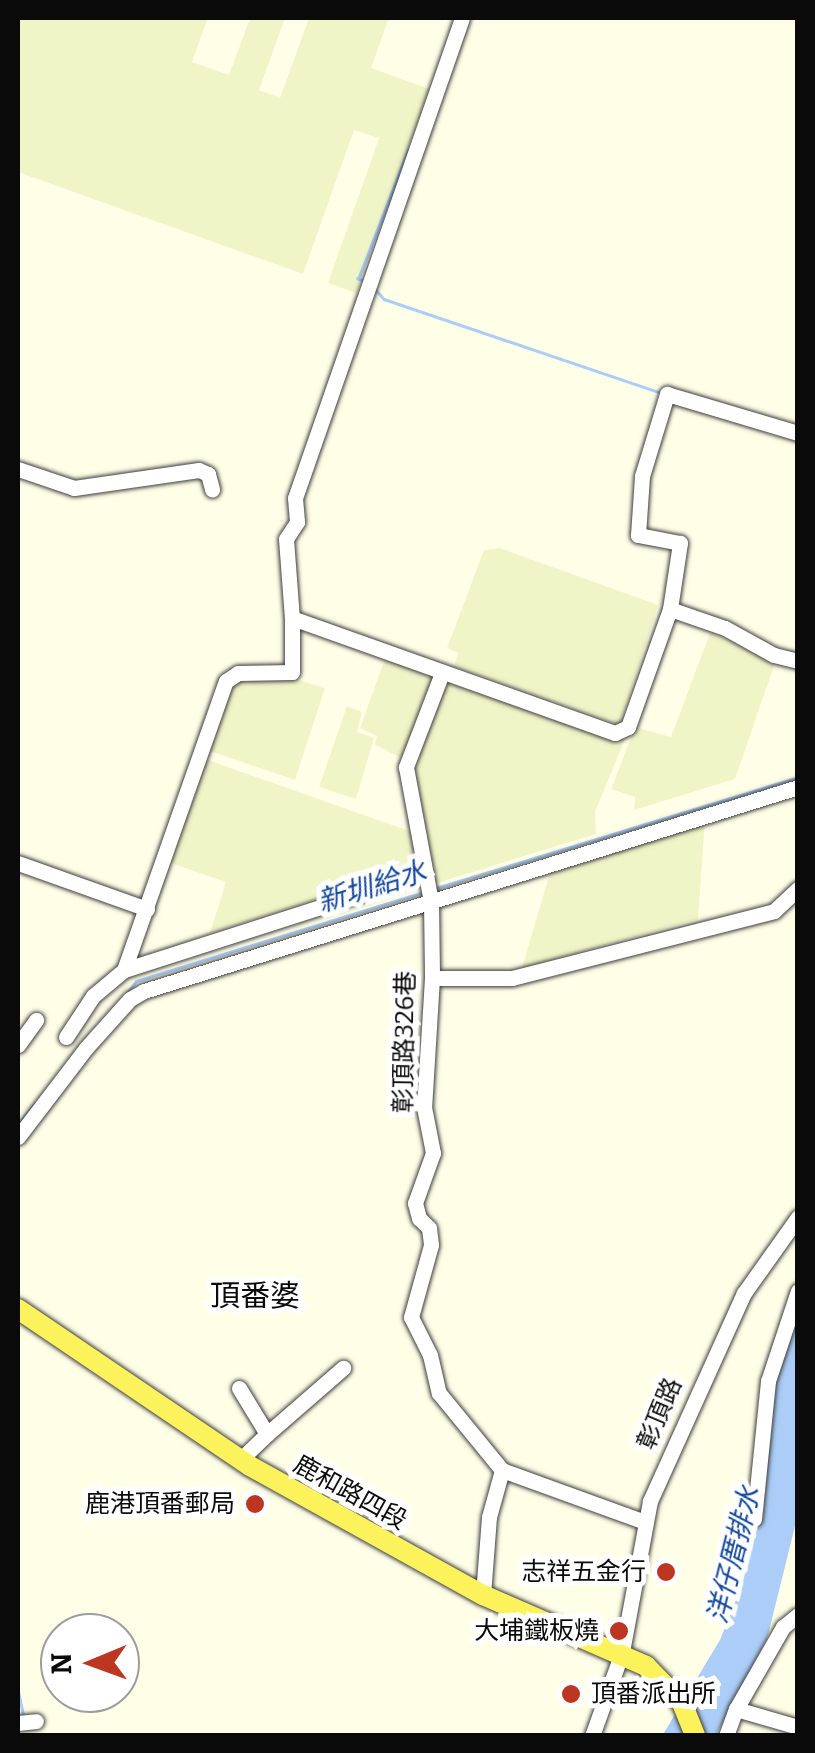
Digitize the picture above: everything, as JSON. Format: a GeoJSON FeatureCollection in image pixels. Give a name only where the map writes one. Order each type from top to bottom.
{"type":"FeatureCollection","features":[{"type":"Feature","properties":{"kind":"main road","name":"鹿和路四段"},"geometry":{"type":"LineString","coordinates":[[18,1309],[240,1460],[483,1596],[622,1652],[655,1672],[673,1690],[695,1736]]}},
{"type":"Feature","properties":{"kind":"street"},"geometry":{"type":"LineString","coordinates":[[124,970],[226,681],[238,673],[292,672],[286,540],[296,522],[296,498],[462,18]]}},
{"type":"Feature","properties":{"kind":"street"},"geometry":{"type":"LineString","coordinates":[[292,618],[615,733],[628,727],[670,609],[680,543],[638,536],[642,476],[668,394],[798,433]]}},
{"type":"Feature","properties":{"kind":"street"},"geometry":{"type":"LineString","coordinates":[[18,468],[74,488],[199,470],[208,474],[212,489]]}},
{"type":"Feature","properties":{"kind":"street"},"geometry":{"type":"LineString","coordinates":[[670,609],[798,661]]}},
{"type":"Feature","properties":{"kind":"street","name":"彰頂路326巷"},"geometry":{"type":"LineString","coordinates":[[442,673],[406,766],[429,889],[432,978],[424,1107],[432,1153],[415,1203],[419,1218],[428,1228],[431,1245],[411,1317],[430,1355],[439,1393],[502,1470]]}},
{"type":"Feature","properties":{"kind":"street"},"geometry":{"type":"LineString","coordinates":[[66,1037],[93,996],[124,970],[798,787]]}},
{"type":"Feature","properties":{"kind":"street"},"geometry":{"type":"LineString","coordinates":[[18,863],[146,908]]}},
{"type":"Feature","properties":{"kind":"street"},"geometry":{"type":"LineString","coordinates":[[18,1137],[86,1048],[130,999],[429,889]]}},
{"type":"Feature","properties":{"kind":"street"},"geometry":{"type":"LineString","coordinates":[[432,978],[528,974],[774,911],[798,889]]}},
{"type":"Feature","properties":{"kind":"street"},"geometry":{"type":"LineString","coordinates":[[18,1045],[36,1020]]}},
{"type":"Feature","properties":{"kind":"street","name":"彰頂路"},"geometry":{"type":"LineString","coordinates":[[592,1736],[622,1652],[644,1522],[696,1393],[744,1293],[798,1216]]}},
{"type":"Feature","properties":{"kind":"street"},"geometry":{"type":"LineString","coordinates":[[754,1519],[768,1381],[798,1291]]}},
{"type":"Feature","properties":{"kind":"street"},"geometry":{"type":"LineString","coordinates":[[240,1460],[343,1368]]}},
{"type":"Feature","properties":{"kind":"street"},"geometry":{"type":"LineString","coordinates":[[238,1388],[267,1434]]}},
{"type":"Feature","properties":{"kind":"street"},"geometry":{"type":"LineString","coordinates":[[483,1596],[489,1517],[502,1470],[644,1522]]}},
{"type":"Feature","properties":{"kind":"street"},"geometry":{"type":"LineString","coordinates":[[726,1736],[736,1709],[783,1627],[798,1616]]}},
{"type":"Feature","properties":{"kind":"street"},"geometry":{"type":"LineString","coordinates":[[736,1709],[798,1727]]}},
{"type":"Feature","properties":{"kind":"street"},"geometry":{"type":"LineString","coordinates":[[18,1723],[36,1720]]}},
{"type":"Feature","properties":{"kind":"green space"},"geometry":{"type":"Polygon","coordinates":[[[18,18],[208,18],[192,62],[229,75],[250,18],[285,18],[259,90],[280,98],[309,18],[389,18],[371,68],[429,89],[356,293],[328,283],[379,138],[354,130],[303,274],[18,172],[18,18]]]}},
{"type":"Feature","properties":{"kind":"green space"},"geometry":{"type":"Polygon","coordinates":[[[500,548],[658,605],[620,725],[454,666],[458,653],[447,648],[484,550],[500,548]]]}},
{"type":"Feature","properties":{"kind":"green space"},"geometry":{"type":"Polygon","coordinates":[[[710,633],[776,660],[735,779],[634,810],[635,797],[611,789],[635,727],[671,737],[710,633]]]}},
{"type":"Feature","properties":{"kind":"green space"},"geometry":{"type":"Polygon","coordinates":[[[386,656],[437,675],[404,759],[375,745],[377,736],[360,728],[386,656]]]}},
{"type":"Feature","properties":{"kind":"green space"},"geometry":{"type":"Polygon","coordinates":[[[237,675],[292,678],[325,688],[295,780],[210,751],[237,675]]]}},
{"type":"Feature","properties":{"kind":"green space"},"geometry":{"type":"Polygon","coordinates":[[[445,677],[625,739],[595,812],[596,834],[437,883],[411,765],[445,677]]]}},
{"type":"Feature","properties":{"kind":"green space"},"geometry":{"type":"Polygon","coordinates":[[[347,706],[362,712],[357,732],[374,738],[356,799],[319,787],[347,706]]]}},
{"type":"Feature","properties":{"kind":"green space"},"geometry":{"type":"Polygon","coordinates":[[[205,759],[415,833],[422,866],[210,933],[226,882],[168,862],[205,759]]]}},
{"type":"Feature","properties":{"kind":"green space"},"geometry":{"type":"Polygon","coordinates":[[[705,820],[698,919],[522,968],[551,869],[705,820]]]}},
{"type":"Feature","properties":{"kind":"water"},"geometry":{"type":"Polygon","coordinates":[[[797,1298],[797,1518],[767,1639],[716,1735],[662,1736],[720,1640],[743,1582],[757,1520],[767,1403],[797,1298]]]}},
{"type":"Feature","properties":{"kind":"waterway"},"geometry":{"type":"LineString","coordinates":[[366,282],[358,279],[408,150]]}},
{"type":"Feature","properties":{"kind":"waterway"},"geometry":{"type":"LineString","coordinates":[[376,290],[384,299],[659,392]]}},
{"type":"Feature","properties":{"kind":"waterway","name":"新圳給水"},"geometry":{"type":"LineString","coordinates":[[436,888],[798,777]]}},
{"type":"Feature","properties":{"kind":"waterway","name":"新圳給水"},"geometry":{"type":"LineString","coordinates":[[126,994],[136,981],[423,892]]}},
{"type":"Feature","properties":{"kind":"waterway","name":"新圳給水"},"geometry":{"type":"LineString","coordinates":[[18,1124],[34,1104]]}},
{"type":"Feature","properties":{"kind":"waterway","name":"新圳給水"},"geometry":{"type":"LineString","coordinates":[[18,1689],[24,1717]]}},
{"type":"Feature","properties":{"kind":"place","name":"鹿港頂番郵局"},"geometry":{"type":"Point","coordinates":[255,1504]}},
{"type":"Feature","properties":{"kind":"place","name":"志祥五金行"},"geometry":{"type":"Point","coordinates":[666,1572]}},
{"type":"Feature","properties":{"kind":"place","name":"大埔鐵板燒"},"geometry":{"type":"Point","coordinates":[619,1631]}},
{"type":"Feature","properties":{"kind":"place","name":"頂番派出所"},"geometry":{"type":"Point","coordinates":[571,1694]}},
{"type":"Feature","properties":{"kind":"district","name":"頂番婆"},"geometry":{"type":"Point","coordinates":[255,1296]}},
{"type":"Feature","properties":{"kind":"water label","name":"洋仔厝排水"},"geometry":{"type":"Point","coordinates":[734,1555]}}]}
